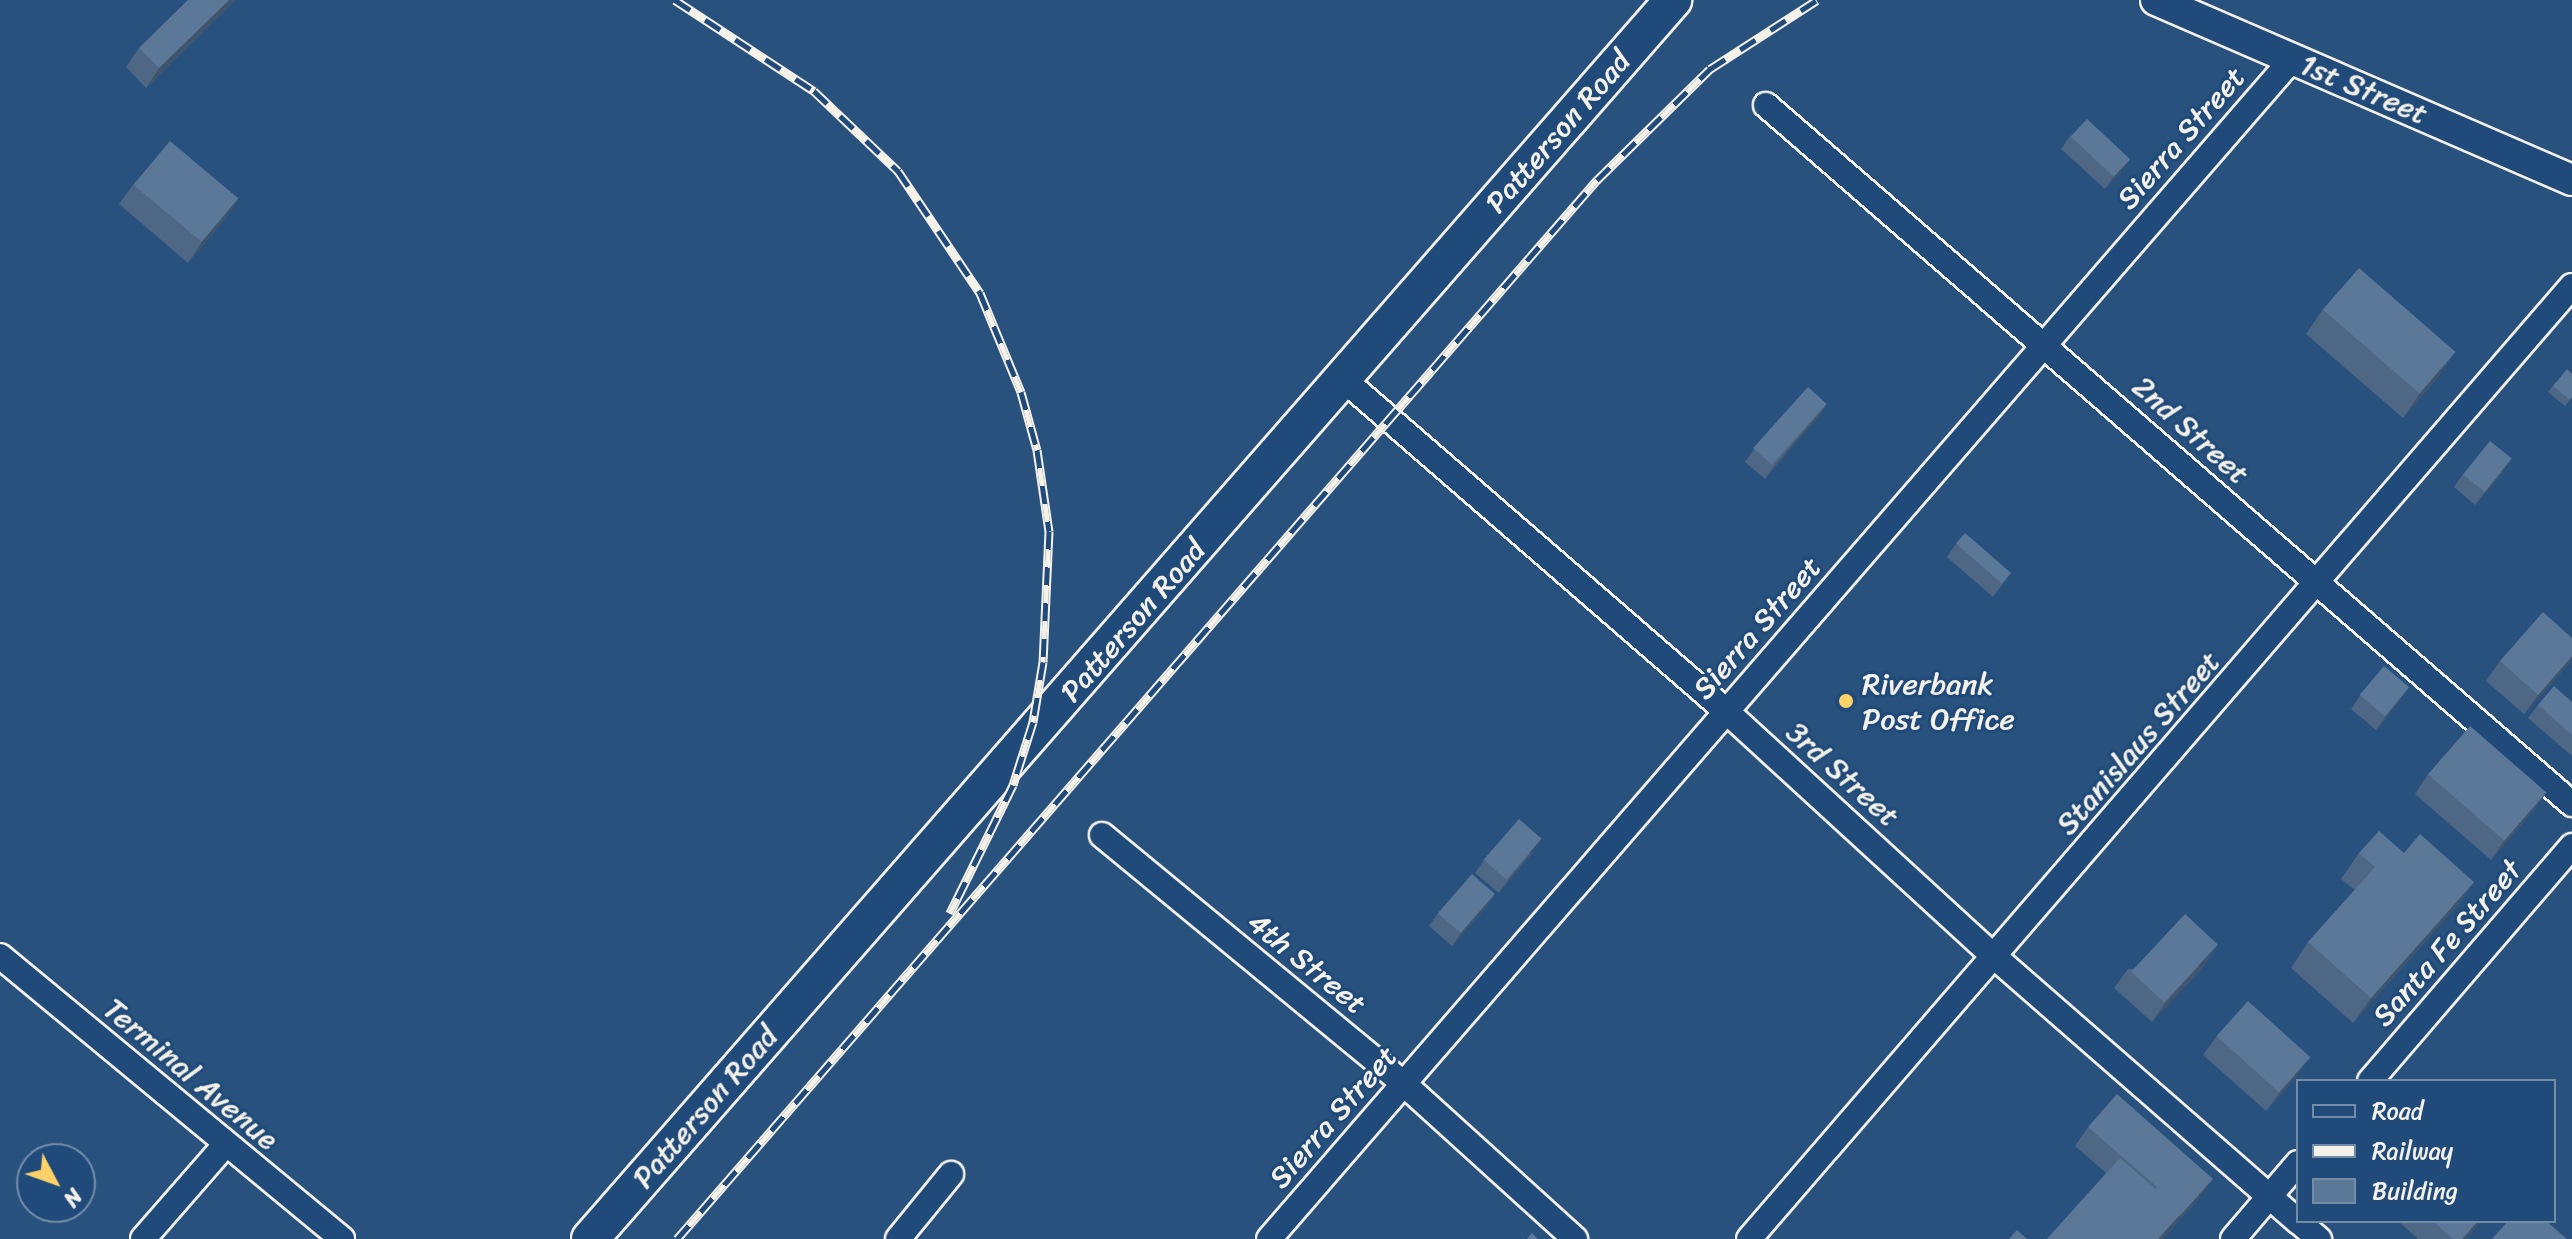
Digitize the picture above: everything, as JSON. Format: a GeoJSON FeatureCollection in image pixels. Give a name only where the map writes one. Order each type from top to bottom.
{"type":"FeatureCollection","features":[{"type":"Feature","properties":{"kind":"main road","name":"Patterson Road"},"geometry":{"type":"LineString","coordinates":[[590,1239],[1673,0]]}},
{"type":"Feature","properties":{"kind":"street","name":"1st Street"},"geometry":{"type":"LineString","coordinates":[[2156,0],[2572,180]]}},
{"type":"Feature","properties":{"kind":"street","name":"Sierra Street"},"geometry":{"type":"LineString","coordinates":[[1269,1239],[2293,58]]}},
{"type":"Feature","properties":{"kind":"street","name":"2nd Street"},"geometry":{"type":"LineString","coordinates":[[1766,105],[2046,343],[2315,585],[2572,804]]}},
{"type":"Feature","properties":{"kind":"street","name":"Stanislaus Street"},"geometry":{"type":"LineString","coordinates":[[1749,1239],[1996,958],[2572,286]]}},
{"type":"Feature","properties":{"kind":"street","name":"3rd Street"},"geometry":{"type":"LineString","coordinates":[[1342,378],[1726,711],[1996,958],[2296,1219]]}},
{"type":"Feature","properties":{"kind":"street","name":"4th Street"},"geometry":{"type":"LineString","coordinates":[[1102,835],[1404,1084],[1575,1239]]}},
{"type":"Feature","properties":{"kind":"street","name":"Santa Fe Street"},"geometry":{"type":"LineString","coordinates":[[2372,1079],[2572,846]]}},
{"type":"Feature","properties":{"kind":"street","name":"Terminal Avenue"},"geometry":{"type":"LineString","coordinates":[[0,956],[342,1239]]}},
{"type":"Feature","properties":{"kind":"street"},"geometry":{"type":"LineString","coordinates":[[143,1239],[225,1145]]}},
{"type":"Feature","properties":{"kind":"street"},"geometry":{"type":"LineString","coordinates":[[2233,1239],[2296,1165]]}},
{"type":"Feature","properties":{"kind":"street"},"geometry":{"type":"LineString","coordinates":[[898,1239],[951,1174]]}},
{"type":"Feature","properties":{"kind":"street","name":"3rd Street"},"geometry":{"type":"LineString","coordinates":[[2300,1223],[2319,1239]]}},
{"type":"Feature","properties":{"kind":"building"},"geometry":{"type":"Polygon","coordinates":[[[188,0],[229,0],[159,68],[139,48],[188,0]]]}},
{"type":"Feature","properties":{"kind":"building"},"geometry":{"type":"Polygon","coordinates":[[[2087,119],[2130,159],[2114,177],[2071,137],[2087,119]]]}},
{"type":"Feature","properties":{"kind":"building"},"geometry":{"type":"Polygon","coordinates":[[[170,141],[238,198],[202,242],[133,185],[170,141]]]}},
{"type":"Feature","properties":{"kind":"building"},"geometry":{"type":"Polygon","coordinates":[[[2359,268],[2456,352],[2420,393],[2323,310],[2359,268]]]}},
{"type":"Feature","properties":{"kind":"building"},"geometry":{"type":"Polygon","coordinates":[[[2567,369],[2572,374],[2570,400],[2553,386],[2567,369]]]}},
{"type":"Feature","properties":{"kind":"building"},"geometry":{"type":"Polygon","coordinates":[[[1808,387],[1827,404],[1772,465],[1753,448],[1808,387]]]}},
{"type":"Feature","properties":{"kind":"building"},"geometry":{"type":"Polygon","coordinates":[[[2490,441],[2512,459],[2485,492],[2463,474],[2490,441]]]}},
{"type":"Feature","properties":{"kind":"building"},"geometry":{"type":"Polygon","coordinates":[[[1965,533],[2011,573],[2002,584],[1956,544],[1965,533]]]}},
{"type":"Feature","properties":{"kind":"building"},"geometry":{"type":"Polygon","coordinates":[[[2543,612],[2572,638],[2572,656],[2538,695],[2500,661],[2543,612]]]}},
{"type":"Feature","properties":{"kind":"building"},"geometry":{"type":"Polygon","coordinates":[[[2384,666],[2409,687],[2385,716],[2360,695],[2384,666]]]}},
{"type":"Feature","properties":{"kind":"building"},"geometry":{"type":"Polygon","coordinates":[[[2554,686],[2572,702],[2572,735],[2538,705],[2554,686]]]}},
{"type":"Feature","properties":{"kind":"building"},"geometry":{"type":"Polygon","coordinates":[[[2470,726],[2546,792],[2504,841],[2428,774],[2470,726]]]}},
{"type":"Feature","properties":{"kind":"building"},"geometry":{"type":"Polygon","coordinates":[[[1519,819],[1542,839],[1506,879],[1484,860],[1519,819]]]}},
{"type":"Feature","properties":{"kind":"building"},"geometry":{"type":"Polygon","coordinates":[[[2379,831],[2404,853],[2420,834],[2474,882],[2371,998],[2308,942],[2375,867],[2359,853],[2379,831]]]}},
{"type":"Feature","properties":{"kind":"building"},"geometry":{"type":"Polygon","coordinates":[[[1472,874],[1495,894],[1461,933],[1438,913],[1472,874]]]}},
{"type":"Feature","properties":{"kind":"building"},"geometry":{"type":"Polygon","coordinates":[[[2185,914],[2218,945],[2164,1002],[2131,972],[2185,914]]]}},
{"type":"Feature","properties":{"kind":"building"},"geometry":{"type":"Polygon","coordinates":[[[2248,1001],[2310,1057],[2279,1092],[2217,1036],[2248,1001]]]}},
{"type":"Feature","properties":{"kind":"building"},"geometry":{"type":"Polygon","coordinates":[[[2117,1094],[2213,1179],[2178,1218],[2182,1212],[2088,1127],[2117,1094]]]}},
{"type":"Feature","properties":{"kind":"building"},"geometry":{"type":"Polygon","coordinates":[[[2120,1158],[2182,1212],[2158,1239],[2047,1239],[2120,1158]]]}},
{"type":"Feature","properties":{"kind":"building"},"geometry":{"type":"Polygon","coordinates":[[[2435,1223],[2476,1223],[2462,1239],[2453,1239],[2435,1223]]]}},
{"type":"Feature","properties":{"kind":"building"},"geometry":{"type":"Polygon","coordinates":[[[2506,1223],[2548,1223],[2567,1239],[2492,1239],[2506,1223]]]}},
{"type":"Feature","properties":{"kind":"building"},"geometry":{"type":"Polygon","coordinates":[[[2017,1230],[2027,1239],[2009,1239],[2017,1230]]]}},
{"type":"Feature","properties":{"kind":"railway"},"geometry":{"type":"LineString","coordinates":[[675,0],[814,91],[898,171],[980,293],[1021,392],[1037,450],[1049,531],[1043,662],[1033,722],[1013,785],[950,913]]}},
{"type":"Feature","properties":{"kind":"railway"},"geometry":{"type":"LineString","coordinates":[[677,1239],[1597,180],[1710,69],[1817,0]]}},
{"type":"Feature","properties":{"kind":"place","name":"Riverbank Post Office"},"geometry":{"type":"Point","coordinates":[1846,701]}}]}
